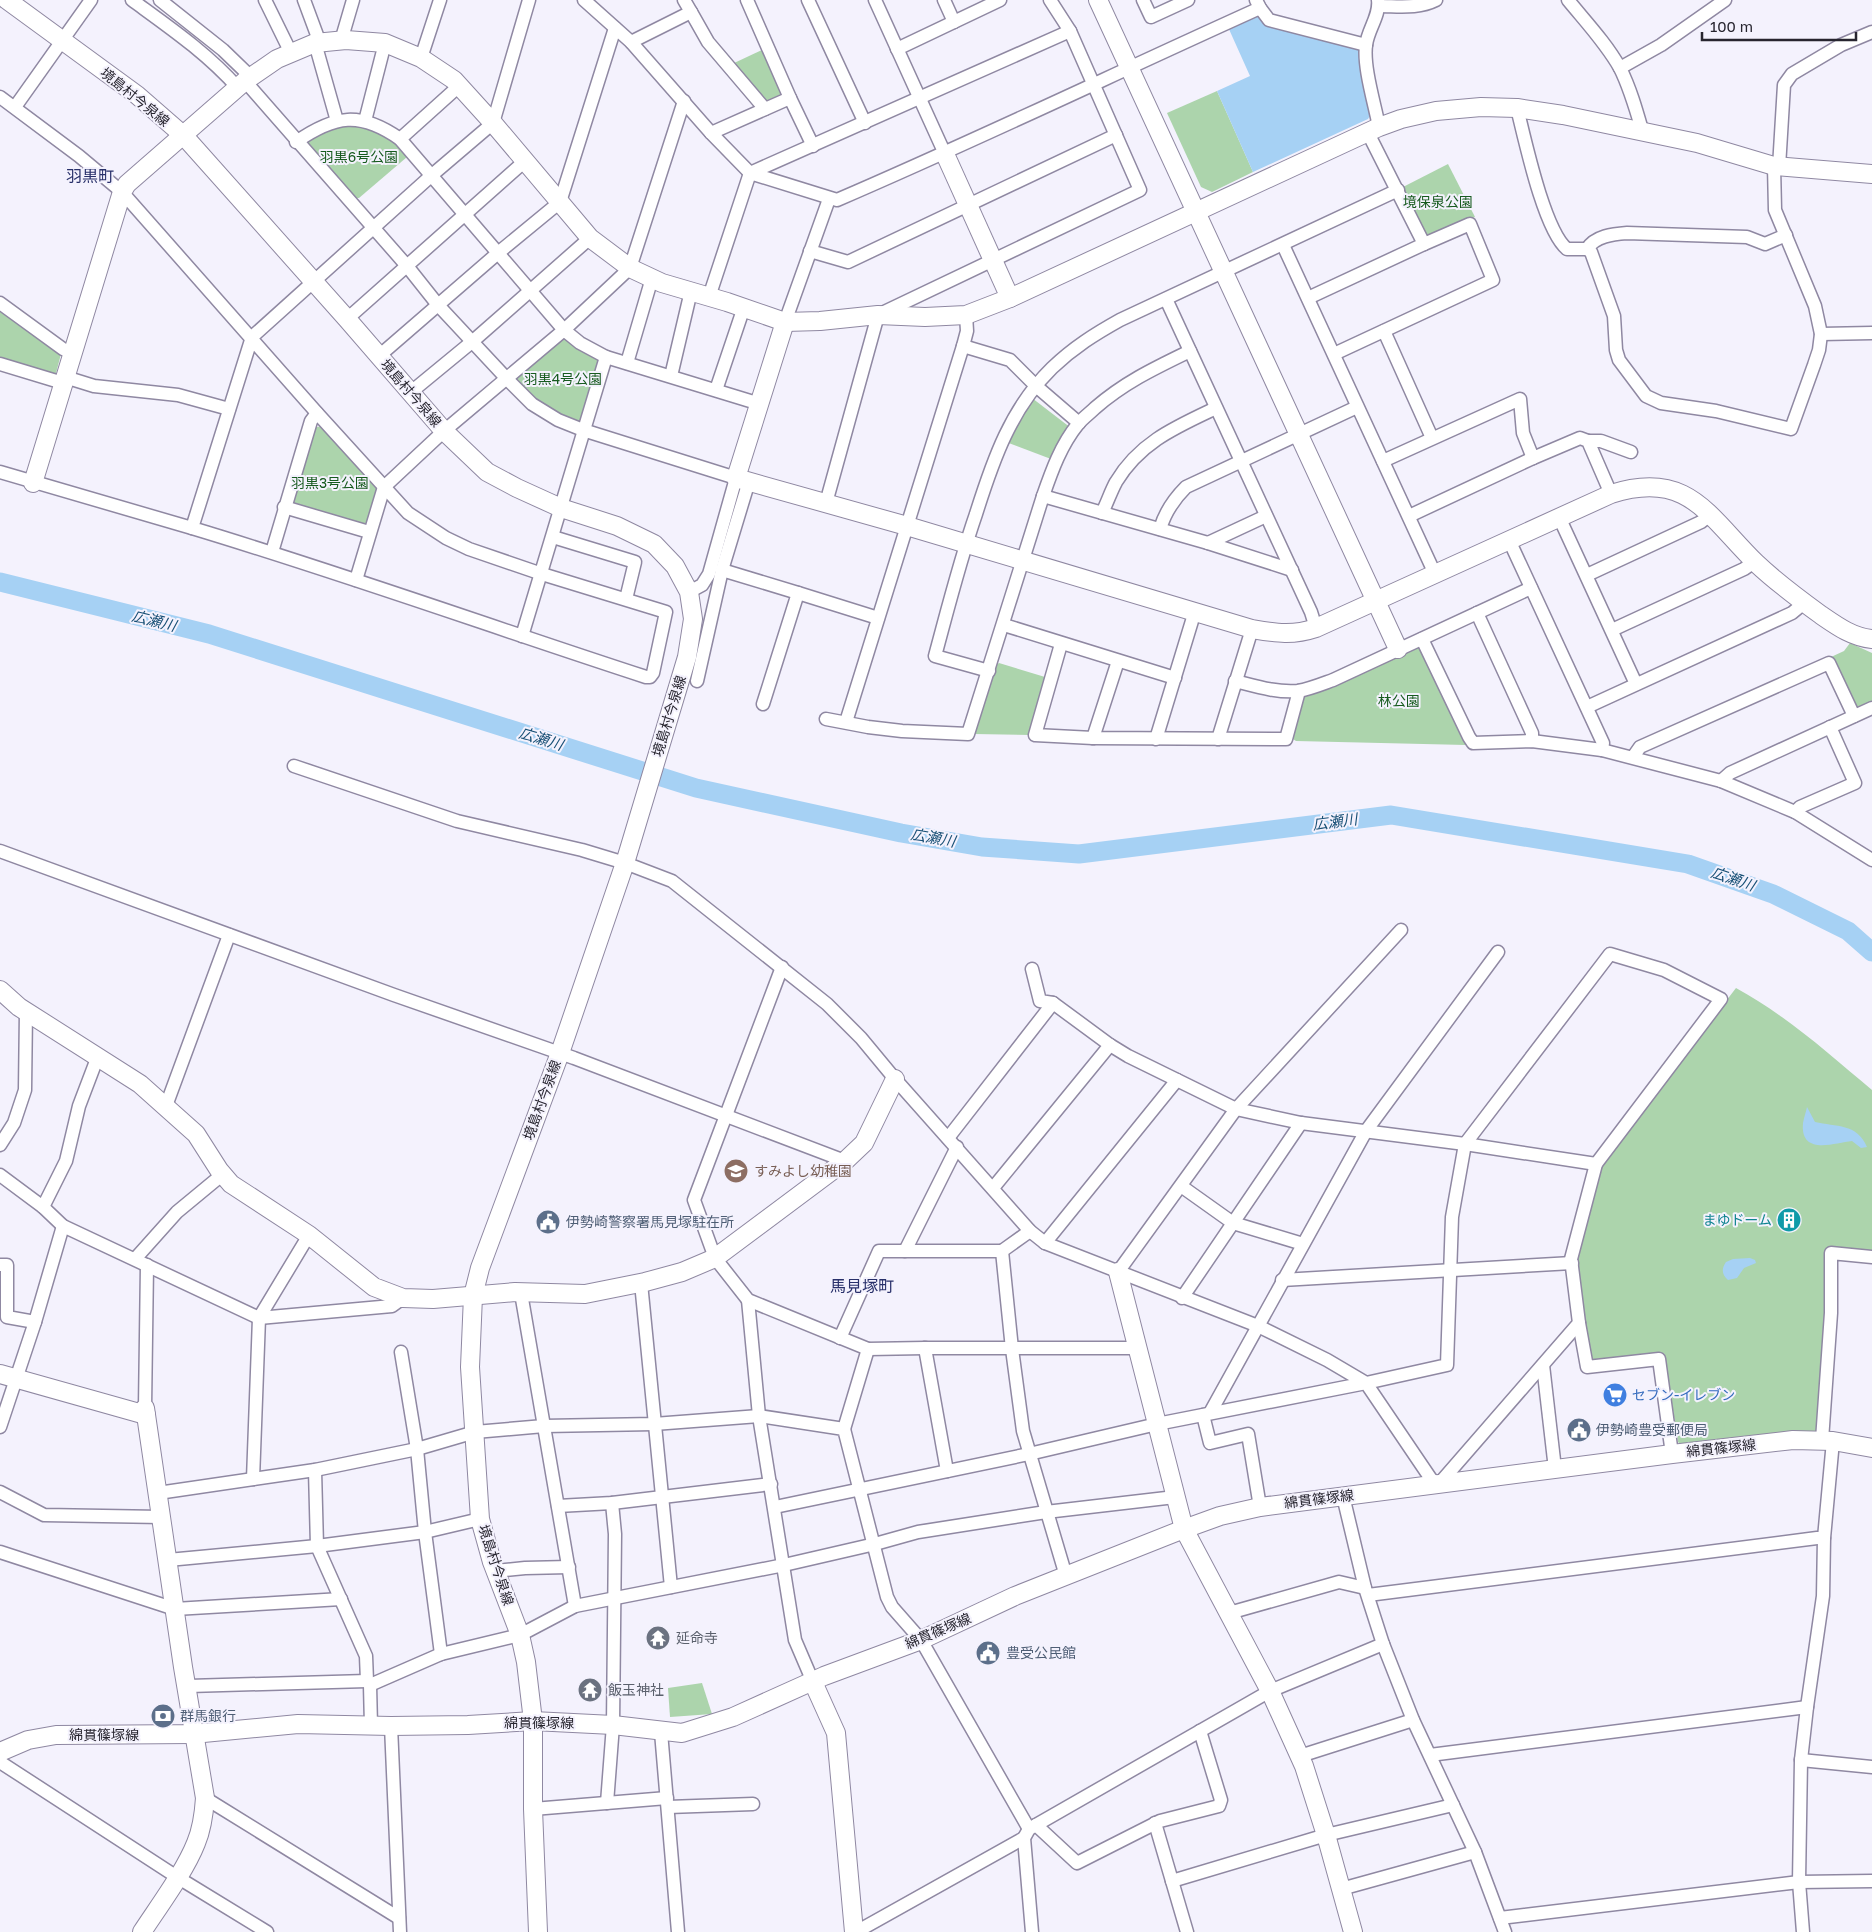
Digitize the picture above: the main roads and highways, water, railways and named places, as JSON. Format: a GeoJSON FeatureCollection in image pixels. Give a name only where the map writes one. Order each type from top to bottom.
{"type":"FeatureCollection","features":[{"type":"Feature","properties":{"kind":"water"},"geometry":{"type":"Polygon","coordinates":[[[1254,16],[1261,18],[1264,24],[1354,47],[1360,51],[1372,112],[1368,119],[1253,172],[1217,91],[1250,76],[1228,27],[1254,16]]]}},
{"type":"Feature","properties":{"kind":"water"},"geometry":{"type":"Polygon","coordinates":[[[1807,1107],[1815,1122],[1852,1130],[1863,1139],[1867,1147],[1861,1148],[1852,1141],[1828,1145],[1812,1144],[1807,1140],[1804,1133],[1803,1123],[1807,1107]]]}},
{"type":"Feature","properties":{"kind":"water"},"geometry":{"type":"Polygon","coordinates":[[[1750,1258],[1755,1260],[1756,1263],[1744,1268],[1737,1278],[1728,1280],[1723,1274],[1726,1262],[1733,1259],[1750,1258]]]}},
{"type":"Feature","properties":{"kind":"waterway","name":"広瀬川"},"geometry":{"type":"LineString","coordinates":[[0,582],[209,634],[696,788],[901,833],[982,847],[1079,854],[1391,815],[1688,864],[1773,894],[1848,931],[1872,952]]}},
{"type":"Feature","properties":{"kind":"place","name":"すみよし幼稚園"},"geometry":{"type":"Point","coordinates":[736,1171]}},
{"type":"Feature","properties":{"kind":"place","name":"まゆドーム"},"geometry":{"type":"Point","coordinates":[1789,1220]}},
{"type":"Feature","properties":{"kind":"place","name":"伊勢崎警察署馬見塚駐在所"},"geometry":{"type":"Point","coordinates":[548,1222]}},
{"type":"Feature","properties":{"kind":"place","name":"セブン-イレブン"},"geometry":{"type":"Point","coordinates":[1615,1395]}},
{"type":"Feature","properties":{"kind":"place","name":"伊勢崎豊受郵便局"},"geometry":{"type":"Point","coordinates":[1579,1430]}},
{"type":"Feature","properties":{"kind":"place","name":"延命寺"},"geometry":{"type":"Point","coordinates":[658,1638]}},
{"type":"Feature","properties":{"kind":"place","name":"豊受公民館"},"geometry":{"type":"Point","coordinates":[988,1653]}},
{"type":"Feature","properties":{"kind":"place","name":"飯玉神社"},"geometry":{"type":"Point","coordinates":[590,1690]}},
{"type":"Feature","properties":{"kind":"place","name":"群馬銀行"},"geometry":{"type":"Point","coordinates":[163,1716]}},
{"type":"Feature","properties":{"kind":"district","name":"羽黒町"},"geometry":{"type":"Point","coordinates":[90,176]}},
{"type":"Feature","properties":{"kind":"district","name":"馬見塚町"},"geometry":{"type":"Point","coordinates":[862,1286]}},
{"type":"Feature","properties":{"kind":"park label","name":"羽黒6号公園"},"geometry":{"type":"Point","coordinates":[359,157]}},
{"type":"Feature","properties":{"kind":"park label","name":"境保泉公園"},"geometry":{"type":"Point","coordinates":[1438,202]}},
{"type":"Feature","properties":{"kind":"park label","name":"羽黒4号公園"},"geometry":{"type":"Point","coordinates":[563,379]}},
{"type":"Feature","properties":{"kind":"park label","name":"羽黒3号公園"},"geometry":{"type":"Point","coordinates":[330,483]}},
{"type":"Feature","properties":{"kind":"park label","name":"林公園"},"geometry":{"type":"Point","coordinates":[1399,701]}}]}
